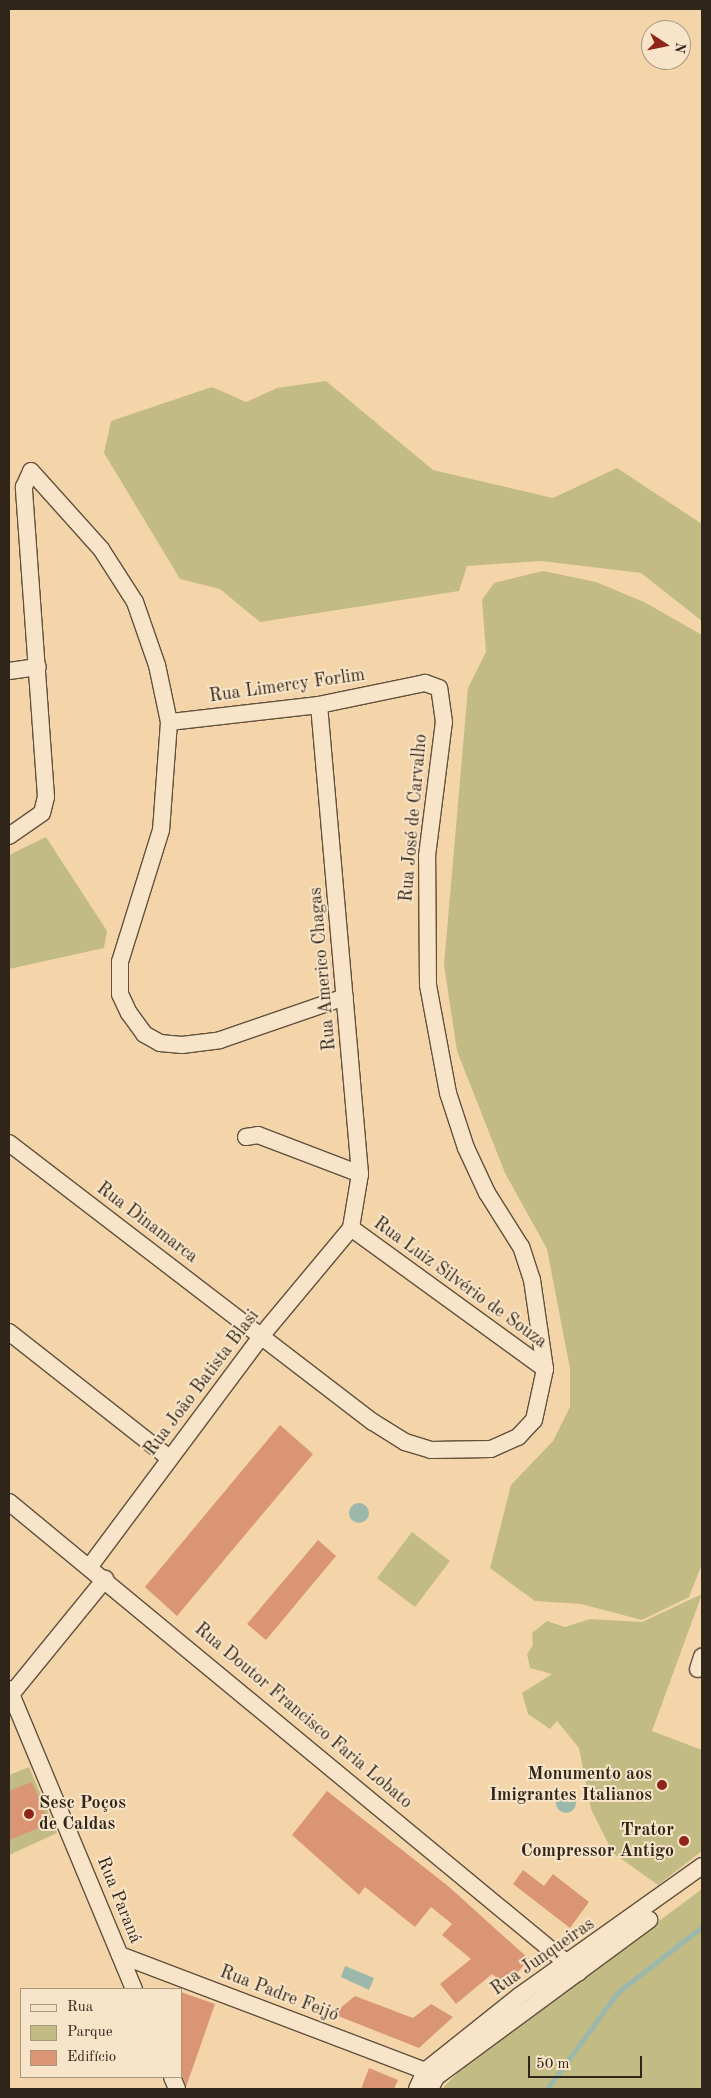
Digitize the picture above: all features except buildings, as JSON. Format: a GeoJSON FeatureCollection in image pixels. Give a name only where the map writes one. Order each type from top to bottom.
{"type":"FeatureCollection","features":[{"type":"Feature","properties":{"kind":"street"},"geometry":{"type":"LineString","coordinates":[[9,836],[42,813],[46,798],[24,487],[31,471],[101,549],[136,602],[158,665],[168,722],[161,830],[120,962],[120,994],[129,1013],[144,1034],[160,1043],[182,1045],[220,1040],[345,997]]}},
{"type":"Feature","properties":{"kind":"street"},"geometry":{"type":"LineString","coordinates":[[9,671],[38,667]]}},
{"type":"Feature","properties":{"kind":"street","name":"Rua Limercy Forlim"},"geometry":{"type":"LineString","coordinates":[[168,722],[319,705],[425,683],[439,688]]}},
{"type":"Feature","properties":{"kind":"street","name":"Rua José de Carvalho"},"geometry":{"type":"LineString","coordinates":[[262,1335],[373,1422],[405,1442],[431,1450],[491,1448],[518,1437],[534,1420],[543,1394],[545,1369],[532,1280],[521,1247],[487,1193],[466,1148],[448,1093],[428,985],[427,856],[444,722],[439,688]]}},
{"type":"Feature","properties":{"kind":"street","name":"Rua Americo Chagas"},"geometry":{"type":"LineString","coordinates":[[319,705],[360,1174],[351,1228]]}},
{"type":"Feature","properties":{"kind":"street"},"geometry":{"type":"LineString","coordinates":[[246,1137],[258,1135],[360,1174]]}},
{"type":"Feature","properties":{"kind":"street","name":"Rua Dinamarca"},"geometry":{"type":"LineString","coordinates":[[9,1143],[262,1335]]}},
{"type":"Feature","properties":{"kind":"street","name":"Rua Luiz Silvério de Souza"},"geometry":{"type":"LineString","coordinates":[[351,1228],[545,1369]]}},
{"type":"Feature","properties":{"kind":"street","name":"Rua João Batista Blasi"},"geometry":{"type":"LineString","coordinates":[[90,1566],[262,1335],[351,1228]]}},
{"type":"Feature","properties":{"kind":"street"},"geometry":{"type":"LineString","coordinates":[[9,1332],[169,1458]]}},
{"type":"Feature","properties":{"kind":"street","name":"Rua Doutor Francisco Faria Lobato"},"geometry":{"type":"LineString","coordinates":[[9,1502],[90,1566],[574,1968]]}},
{"type":"Feature","properties":{"kind":"street"},"geometry":{"type":"LineString","coordinates":[[11,1690],[105,1579]]}},
{"type":"Feature","properties":{"kind":"street","name":"Rua Paraná"},"geometry":{"type":"LineString","coordinates":[[11,1690],[134,1988]]}},
{"type":"Feature","properties":{"kind":"street","name":"Rua Junqueiras"},"geometry":{"type":"LineString","coordinates":[[430,2089],[436,2077],[702,1866]]}},
{"type":"Feature","properties":{"kind":"street","name":"Rua Junqueiras"},"geometry":{"type":"LineString","coordinates":[[417,2089],[425,2071],[519,1996],[574,1968],[702,1880]]}},
{"type":"Feature","properties":{"kind":"street","name":"Rua Padre Feijó"},"geometry":{"type":"LineString","coordinates":[[120,1955],[425,2071]]}},
{"type":"Feature","properties":{"kind":"green space"},"geometry":{"type":"Polygon","coordinates":[[[326,381],[433,470],[553,498],[617,468],[702,524],[702,621],[641,573],[541,561],[467,566],[459,591],[260,622],[220,589],[180,579],[104,453],[111,421],[212,387],[246,402],[277,388],[326,381]]]}},
{"type":"Feature","properties":{"kind":"green space"},"geometry":{"type":"Polygon","coordinates":[[[543,571],[596,582],[644,602],[702,635],[702,1564],[689,1597],[642,1620],[581,1604],[535,1601],[490,1568],[511,1485],[553,1441],[570,1407],[570,1369],[547,1249],[505,1173],[457,1051],[444,965],[468,688],[486,652],[482,600],[494,583],[543,571]]]}},
{"type":"Feature","properties":{"kind":"green space"},"geometry":{"type":"Polygon","coordinates":[[[46,837],[107,931],[104,948],[9,969],[9,855],[46,837]]]}},
{"type":"Feature","properties":{"kind":"green space"},"geometry":{"type":"Polygon","coordinates":[[[412,1532],[450,1561],[415,1607],[377,1578],[412,1532]]]}},
{"type":"Feature","properties":{"kind":"green space"},"geometry":{"type":"Polygon","coordinates":[[[702,1594],[652,1731],[702,1750],[702,1851],[658,1885],[613,1853],[591,1809],[579,1748],[557,1721],[550,1729],[528,1714],[522,1693],[552,1674],[530,1668],[527,1654],[533,1645],[532,1633],[547,1621],[565,1627],[590,1619],[642,1622],[702,1594]]]}},
{"type":"Feature","properties":{"kind":"green space","name":"Sesc Poços de Caldas"},"geometry":{"type":"Polygon","coordinates":[[[29,1767],[57,1833],[9,1855],[9,1775],[29,1767]]]}},
{"type":"Feature","properties":{"kind":"green space"},"geometry":{"type":"Polygon","coordinates":[[[702,1889],[702,2089],[442,2089],[463,2067],[702,1889]]]}},
{"type":"Feature","properties":{"kind":"shaded area"},"geometry":{"type":"Polygon","coordinates":[[[359,1503],[366,1506],[369,1513],[366,1520],[359,1523],[352,1520],[349,1513],[352,1506],[359,1503]]]}},
{"type":"Feature","properties":{"kind":"shaded area"},"geometry":{"type":"Polygon","coordinates":[[[562,1793],[570,1793],[576,1799],[576,1807],[570,1813],[562,1813],[556,1807],[556,1799],[562,1793]]]}},
{"type":"Feature","properties":{"kind":"shaded area"},"geometry":{"type":"Polygon","coordinates":[[[345,1966],[374,1978],[369,1990],[341,1977],[345,1966]]]}},
{"type":"Feature","properties":{"kind":"waterway"},"geometry":{"type":"LineString","coordinates":[[547,2089],[618,1992],[702,1927]]}},
{"type":"Feature","properties":{"kind":"place","name":"Monumento aos Imigrantes Italianos"},"geometry":{"type":"Point","coordinates":[662,1785]}},
{"type":"Feature","properties":{"kind":"place","name":"Sesc Poços de Caldas"},"geometry":{"type":"Point","coordinates":[29,1814]}},
{"type":"Feature","properties":{"kind":"place","name":"Trator Compressor Antigo"},"geometry":{"type":"Point","coordinates":[684,1841]}}]}
